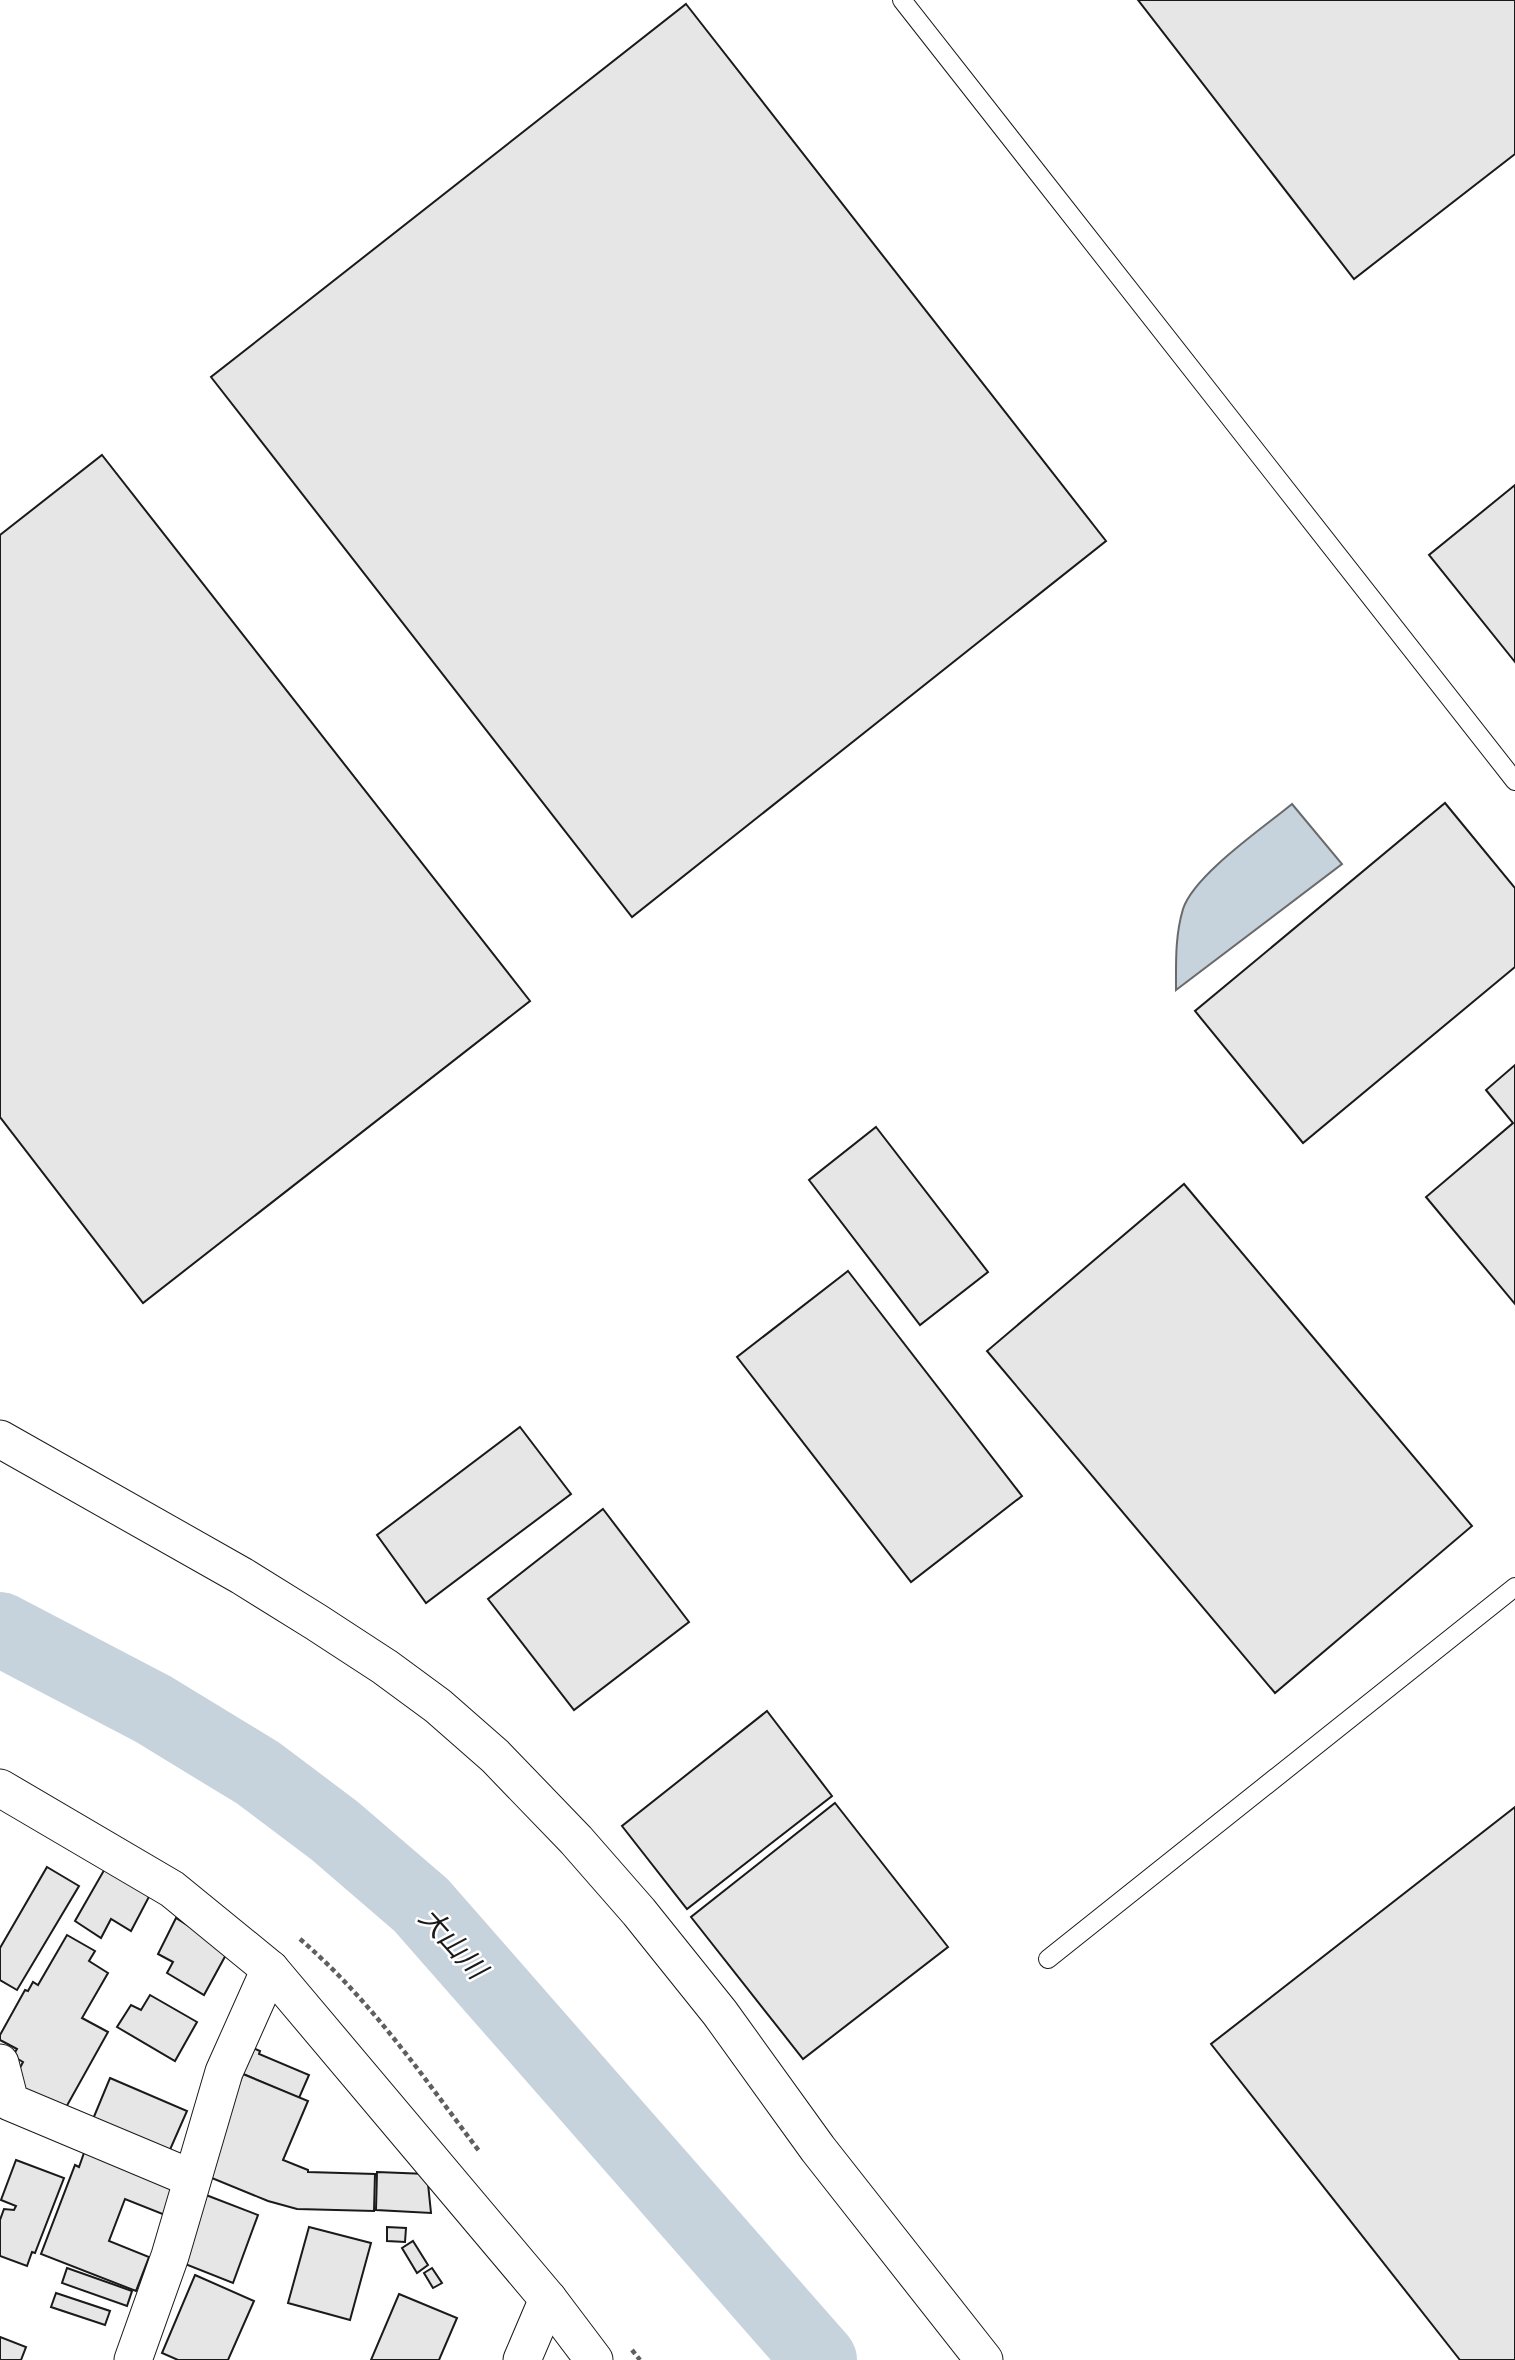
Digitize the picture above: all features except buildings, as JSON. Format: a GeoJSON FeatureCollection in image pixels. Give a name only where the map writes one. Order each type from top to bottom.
{"type":"FeatureCollection","features":[{"type":"Feature","properties":{"kind":"street"},"geometry":{"type":"LineString","coordinates":[[0,1439],[242,1576],[316,1622],[438,1706],[495,1756],[576,1840],[647,1922],[720,2013],[818,2149],[984,2360]]}},
{"type":"Feature","properties":{"kind":"street"},"geometry":{"type":"LineString","coordinates":[[0,1788],[172,1889],[270,1969],[548,2299],[594,2360]]}},
{"type":"Feature","properties":{"kind":"street"},"geometry":{"type":"LineString","coordinates":[[133,2360],[170,2256],[224,2072],[270,1969]]}},
{"type":"Feature","properties":{"kind":"street"},"geometry":{"type":"LineString","coordinates":[[0,2063],[10,2102],[191,2178]]}},
{"type":"Feature","properties":{"kind":"street"},"geometry":{"type":"LineString","coordinates":[[522,2360],[548,2299]]}},
{"type":"Feature","properties":{"kind":"lane"},"geometry":{"type":"LineString","coordinates":[[902,0],[1515,781]]}},
{"type":"Feature","properties":{"kind":"lane"},"geometry":{"type":"LineString","coordinates":[[1048,1959],[1515,1587]]}},
{"type":"Feature","properties":{"kind":"shaded area"},"geometry":{"type":"Polygon","coordinates":[[[1292,804],[1342,864],[1176,990],[1176,949],[1183,909],[1190,896],[1215,867],[1292,804]]]}},
{"type":"Feature","properties":{"kind":"waterway","name":"大山川"},"geometry":{"type":"LineString","coordinates":[[0,1629],[153,1709],[258,1773],[335,1831],[421,1905],[820,2360]]}}]}
